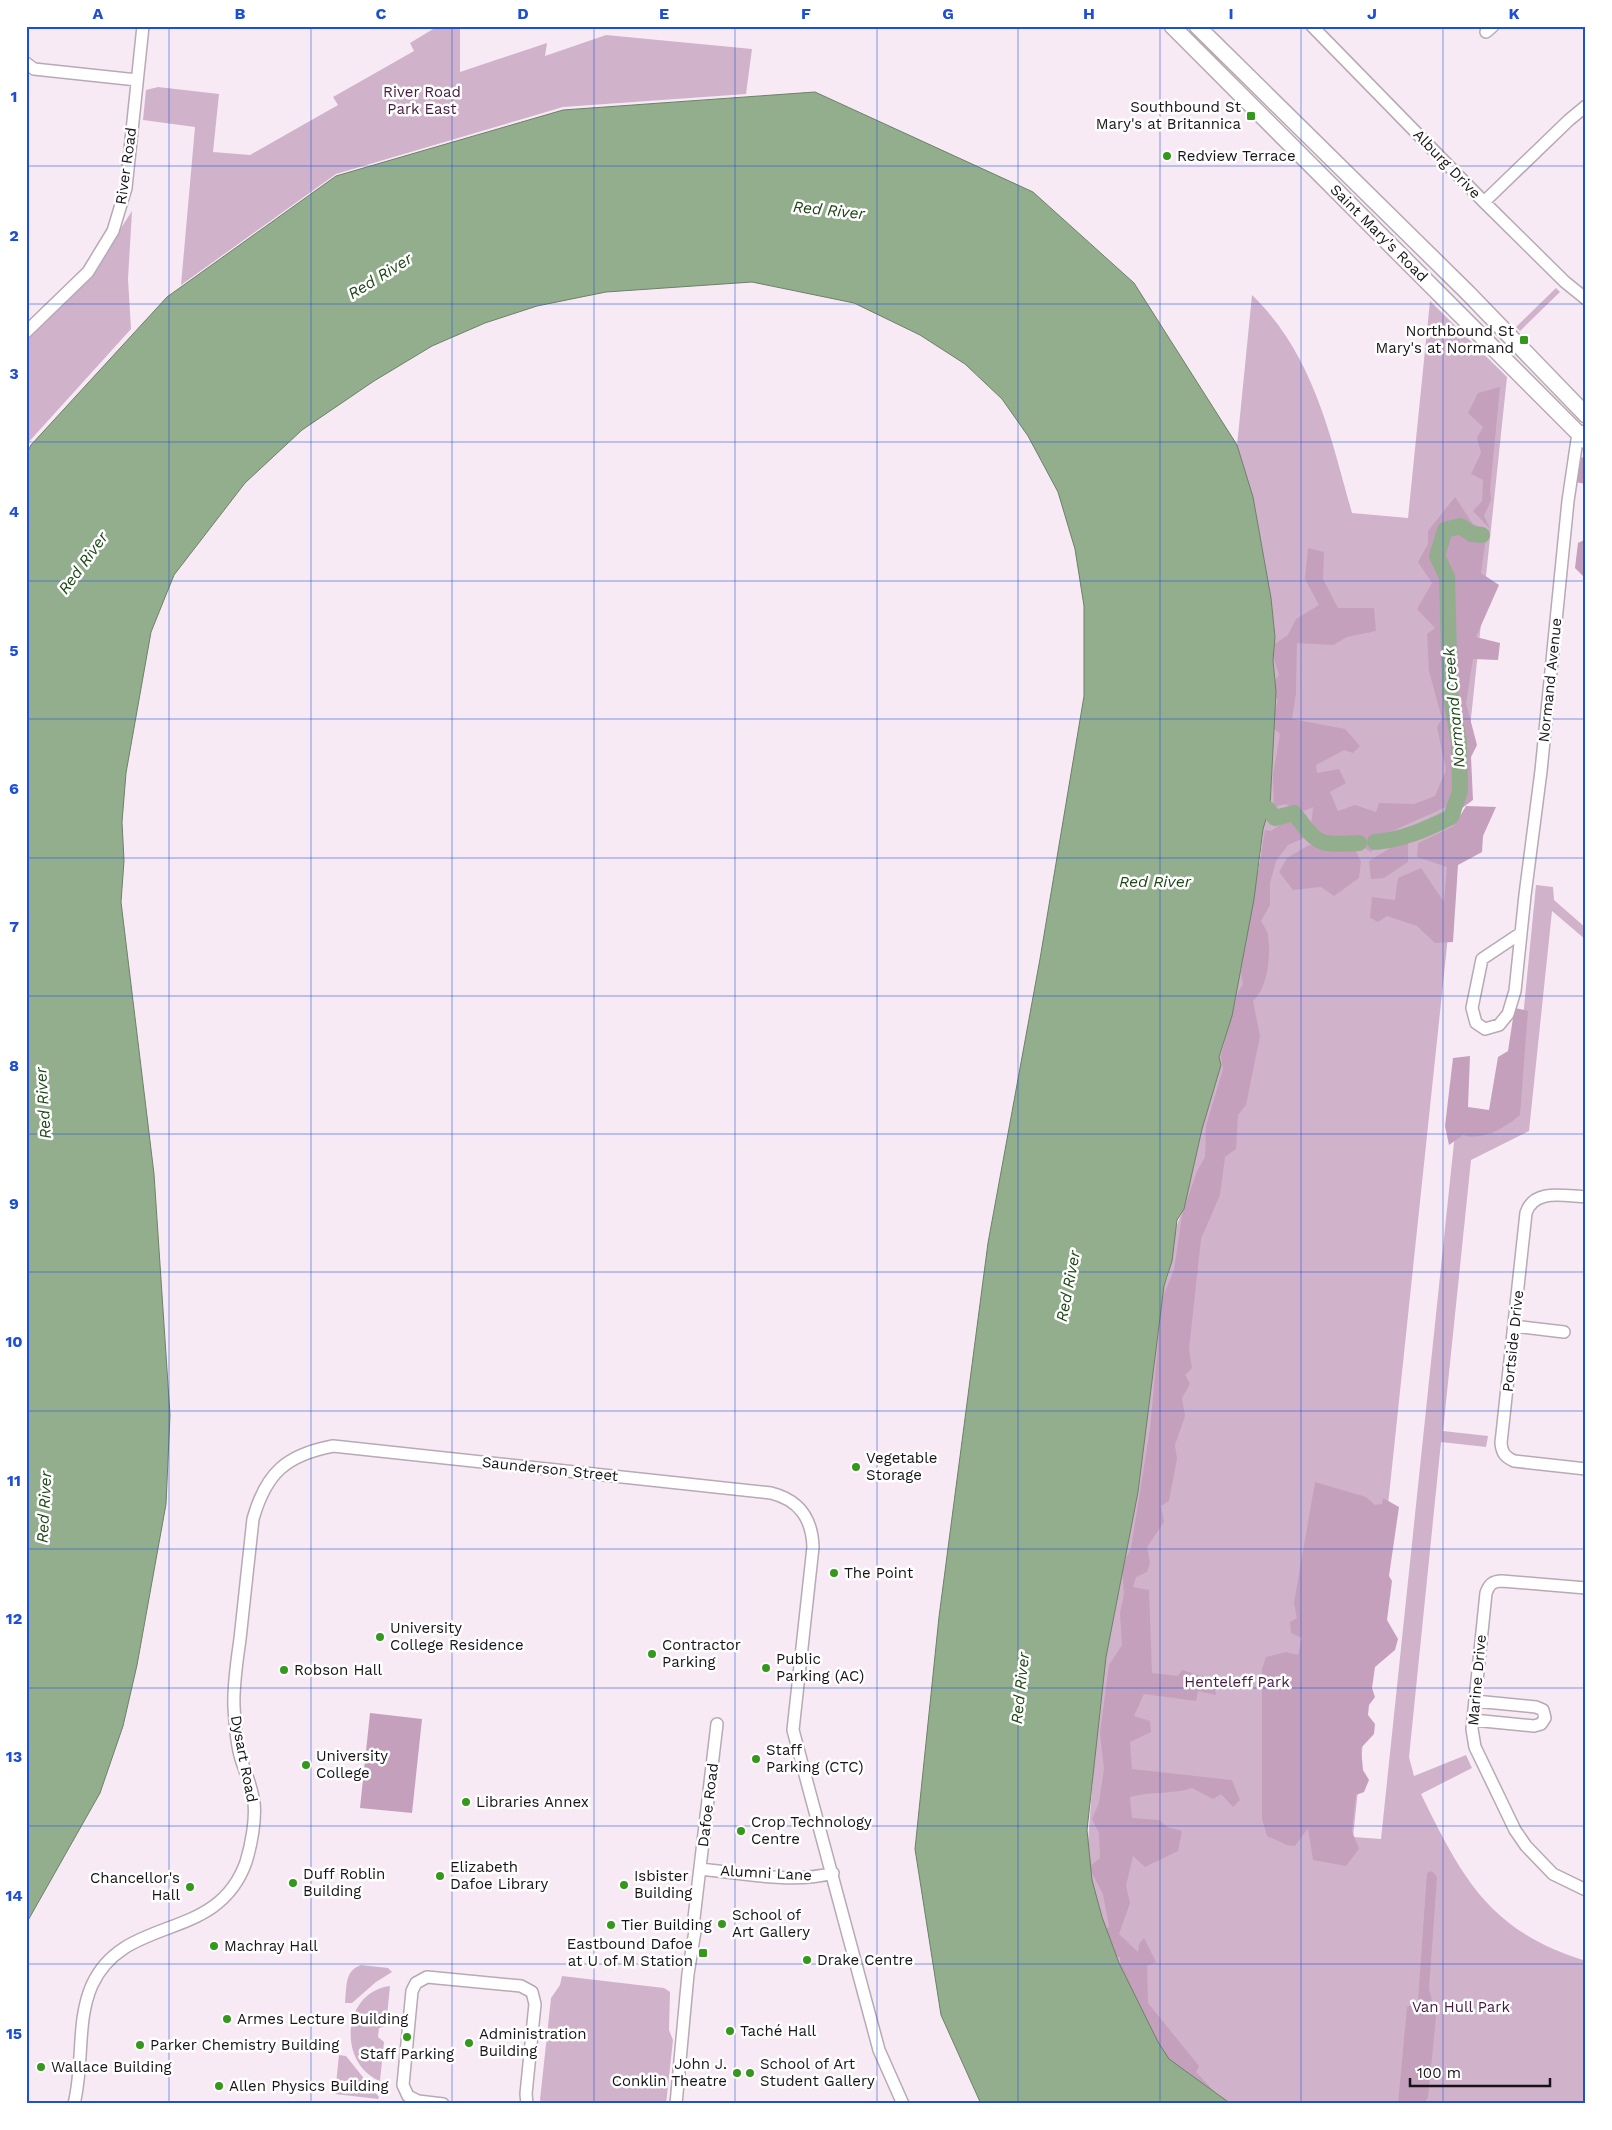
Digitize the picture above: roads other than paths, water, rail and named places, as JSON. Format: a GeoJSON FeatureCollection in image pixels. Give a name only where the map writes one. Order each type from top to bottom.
{"type":"FeatureCollection","features":[{"type":"Feature","properties":{"kind":"main road","name":"Saint Mary's Road"},"geometry":{"type":"LineString","coordinates":[[1172,26],[1584,435]]}},
{"type":"Feature","properties":{"kind":"main road","name":"Saint Mary's Road"},"geometry":{"type":"LineString","coordinates":[[1197,26],[1474,299],[1586,415]]}},
{"type":"Feature","properties":{"kind":"main road"},"geometry":{"type":"LineString","coordinates":[[1210,64],[1222,51]]}},
{"type":"Feature","properties":{"kind":"street","name":"River Road"},"geometry":{"type":"LineString","coordinates":[[26,332],[88,272],[113,231],[126,188],[143,26]]}},
{"type":"Feature","properties":{"kind":"street","name":"Alburg Drive"},"geometry":{"type":"LineString","coordinates":[[1317,28],[1484,202],[1565,282],[1586,299]]}},
{"type":"Feature","properties":{"kind":"street"},"geometry":{"type":"LineString","coordinates":[[26,63],[34,69],[137,80]]}},
{"type":"Feature","properties":{"kind":"street"},"geometry":{"type":"LineString","coordinates":[[1484,202],[1568,120],[1586,106]]}},
{"type":"Feature","properties":{"kind":"street","name":"Normand Avenue"},"geometry":{"type":"LineString","coordinates":[[1521,933],[1482,959],[1472,1008],[1476,1023],[1485,1029],[1499,1025],[1508,1014],[1515,991],[1541,771],[1568,501],[1576,445],[1584,435]]}},
{"type":"Feature","properties":{"kind":"street","name":"Portside Drive"},"geometry":{"type":"LineString","coordinates":[[1586,1196],[1543,1196],[1536,1197],[1529,1203],[1526,1213],[1502,1452],[1507,1458],[1514,1461],[1586,1469]]}},
{"type":"Feature","properties":{"kind":"street"},"geometry":{"type":"LineString","coordinates":[[1514,1326],[1564,1332]]}},
{"type":"Feature","properties":{"kind":"street","name":"Saunderson Street"},"geometry":{"type":"LineString","coordinates":[[286,1462],[316,1449],[350,1446],[771,1493],[784,1496],[796,1504],[808,1518],[813,1547],[792,1730],[833,1873]]}},
{"type":"Feature","properties":{"kind":"street","name":"Dysart Road"},"geometry":{"type":"LineString","coordinates":[[74,2104],[86,2006],[93,1984],[109,1962],[128,1944],[150,1934],[181,1925],[202,1916],[223,1899],[246,1863],[255,1805],[252,1789],[241,1757],[236,1729],[234,1706],[236,1678],[253,1519],[260,1496],[270,1478],[286,1462]]}},
{"type":"Feature","properties":{"kind":"street","name":"Marine Drive"},"geometry":{"type":"LineString","coordinates":[[1586,1588],[1502,1581],[1495,1581],[1489,1586],[1486,1593],[1472,1720],[1475,1747],[1520,1838],[1539,1861],[1553,1874],[1586,1890]]}},
{"type":"Feature","properties":{"kind":"street"},"geometry":{"type":"LineString","coordinates":[[1472,1720],[1534,1726],[1541,1724],[1545,1718],[1543,1710],[1536,1707],[1475,1700]]}},
{"type":"Feature","properties":{"kind":"street","name":"Dafoe Road"},"geometry":{"type":"LineString","coordinates":[[676,2104],[682,2047],[686,2041],[696,1952],[693,1945],[700,1869],[718,1724]]}},
{"type":"Feature","properties":{"kind":"street","name":"Alumni Lane"},"geometry":{"type":"LineString","coordinates":[[700,1869],[788,1877],[823,1876],[833,1873]]}},
{"type":"Feature","properties":{"kind":"street"},"geometry":{"type":"LineString","coordinates":[[833,1873],[879,2050],[903,2104]]}},
{"type":"Feature","properties":{"kind":"street"},"geometry":{"type":"LineString","coordinates":[[443,2104],[418,2101],[408,2096],[403,2085],[412,1991],[416,1983],[427,1977],[521,1986],[532,1992],[535,2004],[526,2099],[516,2104]]}},
{"type":"Feature","properties":{"kind":"water","name":"Red River"},"geometry":{"type":"Polygon","coordinates":[[[815,92],[1033,192],[1134,283],[1237,445],[1253,497],[1271,598],[1275,637],[1273,660],[1276,692],[1270,806],[1263,829],[1254,899],[1232,1016],[1219,1057],[1221,1065],[1202,1129],[1184,1209],[1177,1220],[1172,1261],[1164,1286],[1138,1492],[1106,1657],[1087,1830],[1092,1880],[1102,1917],[1119,1963],[1158,2042],[1169,2059],[1231,2104],[981,2104],[941,2015],[915,1849],[939,1617],[988,1243],[1040,959],[1084,696],[1084,606],[1075,549],[1058,492],[1028,436],[1002,399],[965,364],[920,335],[854,303],[752,282],[606,292],[537,306],[485,323],[432,346],[374,381],[302,430],[245,483],[174,575],[151,632],[126,773],[122,822],[124,861],[121,902],[154,1174],[170,1415],[166,1504],[137,1665],[123,1726],[100,1793],[26,1924],[26,455],[31,445],[167,297],[336,176],[563,110],[815,92]]]}},
{"type":"Feature","properties":{"kind":"waterway","name":"Normand Creek"},"geometry":{"type":"LineString","coordinates":[[1375,842],[1395,839],[1414,833],[1451,817],[1460,791],[1459,742],[1450,692],[1447,577],[1437,556],[1445,530],[1460,526],[1472,534],[1482,535]]}},
{"type":"Feature","properties":{"kind":"waterway","name":"Normand Creek"},"geometry":{"type":"LineString","coordinates":[[1268,809],[1275,818],[1294,813],[1309,832],[1320,841],[1335,844],[1359,843]]}},
{"type":"Feature","properties":{"kind":"place","name":"Southbound St Mary's at Britannica"},"geometry":{"type":"Point","coordinates":[1251,116]}},
{"type":"Feature","properties":{"kind":"place","name":"Redview Terrace"},"geometry":{"type":"Point","coordinates":[1167,156]}},
{"type":"Feature","properties":{"kind":"place","name":"Northbound St Mary's at Normand"},"geometry":{"type":"Point","coordinates":[1524,340]}},
{"type":"Feature","properties":{"kind":"place","name":"Vegetable Storage"},"geometry":{"type":"Point","coordinates":[856,1467]}},
{"type":"Feature","properties":{"kind":"place","name":"The Point"},"geometry":{"type":"Point","coordinates":[834,1573]}},
{"type":"Feature","properties":{"kind":"place","name":"University College Residence"},"geometry":{"type":"Point","coordinates":[380,1637]}},
{"type":"Feature","properties":{"kind":"place","name":"Contractor Parking"},"geometry":{"type":"Point","coordinates":[652,1654]}},
{"type":"Feature","properties":{"kind":"place","name":"Public Parking (AC)"},"geometry":{"type":"Point","coordinates":[766,1668]}},
{"type":"Feature","properties":{"kind":"place","name":"Robson Hall"},"geometry":{"type":"Point","coordinates":[284,1670]}},
{"type":"Feature","properties":{"kind":"place","name":"Staff Parking (CTC)"},"geometry":{"type":"Point","coordinates":[756,1759]}},
{"type":"Feature","properties":{"kind":"place","name":"University College"},"geometry":{"type":"Point","coordinates":[306,1765]}},
{"type":"Feature","properties":{"kind":"place","name":"Libraries Annex"},"geometry":{"type":"Point","coordinates":[466,1802]}},
{"type":"Feature","properties":{"kind":"place","name":"Crop Technology Centre"},"geometry":{"type":"Point","coordinates":[741,1831]}},
{"type":"Feature","properties":{"kind":"place","name":"Elizabeth Dafoe Library"},"geometry":{"type":"Point","coordinates":[440,1876]}},
{"type":"Feature","properties":{"kind":"place","name":"Duff Roblin Building"},"geometry":{"type":"Point","coordinates":[293,1883]}},
{"type":"Feature","properties":{"kind":"place","name":"Isbister Building"},"geometry":{"type":"Point","coordinates":[624,1885]}},
{"type":"Feature","properties":{"kind":"place","name":"Chancellor's Hall"},"geometry":{"type":"Point","coordinates":[190,1887]}},
{"type":"Feature","properties":{"kind":"place","name":"School of Art Gallery"},"geometry":{"type":"Point","coordinates":[722,1924]}},
{"type":"Feature","properties":{"kind":"place","name":"Tier Building"},"geometry":{"type":"Point","coordinates":[611,1925]}},
{"type":"Feature","properties":{"kind":"place","name":"Machray Hall"},"geometry":{"type":"Point","coordinates":[214,1946]}},
{"type":"Feature","properties":{"kind":"place","name":"Eastbound Dafoe at U of M Station"},"geometry":{"type":"Point","coordinates":[703,1953]}},
{"type":"Feature","properties":{"kind":"place","name":"Drake Centre"},"geometry":{"type":"Point","coordinates":[807,1960]}},
{"type":"Feature","properties":{"kind":"place","name":"Armes Lecture Building"},"geometry":{"type":"Point","coordinates":[227,2019]}},
{"type":"Feature","properties":{"kind":"place","name":"Taché Hall"},"geometry":{"type":"Point","coordinates":[730,2031]}},
{"type":"Feature","properties":{"kind":"place","name":"Staff Parking"},"geometry":{"type":"Point","coordinates":[407,2037]}},
{"type":"Feature","properties":{"kind":"place","name":"Administration Building"},"geometry":{"type":"Point","coordinates":[469,2043]}},
{"type":"Feature","properties":{"kind":"place","name":"Parker Chemistry Building"},"geometry":{"type":"Point","coordinates":[140,2045]}},
{"type":"Feature","properties":{"kind":"place","name":"Wallace Building"},"geometry":{"type":"Point","coordinates":[41,2067]}},
{"type":"Feature","properties":{"kind":"place","name":"John J. Conklin Theatre"},"geometry":{"type":"Point","coordinates":[737,2073]}},
{"type":"Feature","properties":{"kind":"place","name":"School of Art Student Gallery"},"geometry":{"type":"Point","coordinates":[750,2073]}},
{"type":"Feature","properties":{"kind":"place","name":"Allen Physics Building"},"geometry":{"type":"Point","coordinates":[219,2086]}},
{"type":"Feature","properties":{"kind":"park label","name":"River Road Park East"},"geometry":{"type":"Point","coordinates":[422,100]}},
{"type":"Feature","properties":{"kind":"park label","name":"Henteleff Park"},"geometry":{"type":"Point","coordinates":[1237,1682]}},
{"type":"Feature","properties":{"kind":"park label","name":"Van Hull Park"},"geometry":{"type":"Point","coordinates":[1461,2007]}}]}
